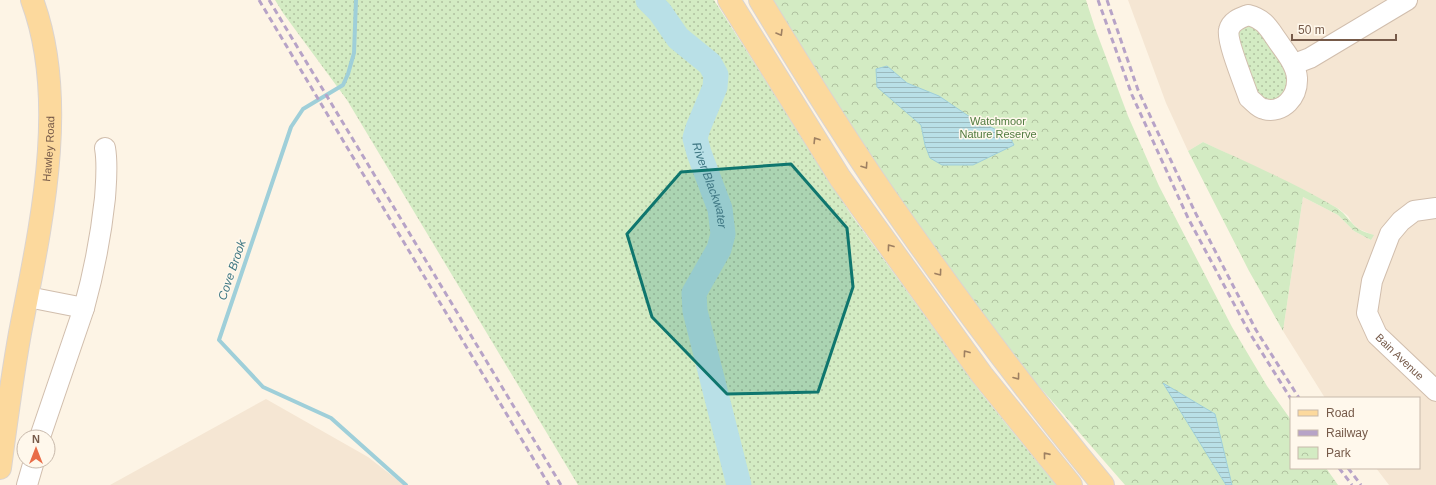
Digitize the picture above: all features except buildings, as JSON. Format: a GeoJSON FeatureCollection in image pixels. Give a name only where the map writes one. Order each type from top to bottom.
{"type":"FeatureCollection","features":[{"type":"Feature","properties":{"kind":"main road","name":"Hawley Road"},"geometry":{"type":"LineString","coordinates":[[0,466],[13,376],[40,223],[47,164],[50,104],[46,56],[42,34],[32,0]]}},
{"type":"Feature","properties":{"kind":"main road"},"geometry":{"type":"LineString","coordinates":[[729,0],[840,178],[982,375],[1071,485]]}},
{"type":"Feature","properties":{"kind":"main road"},"geometry":{"type":"LineString","coordinates":[[760,0],[813,88],[884,195],[1026,388],[1103,485]]}},
{"type":"Feature","properties":{"kind":"street"},"geometry":{"type":"LineString","coordinates":[[1294,64],[1310,58],[1407,0]]}},
{"type":"Feature","properties":{"kind":"street"},"geometry":{"type":"LineString","coordinates":[[1248,16],[1257,17],[1266,23],[1294,64],[1297,78],[1296,89],[1292,100],[1282,108],[1275,110],[1260,107],[1249,98],[1230,41],[1229,30],[1239,18],[1248,16]]}},
{"type":"Feature","properties":{"kind":"street"},"geometry":{"type":"LineString","coordinates":[[43,429],[84,308],[96,257],[103,219],[107,164],[105,148]]}},
{"type":"Feature","properties":{"kind":"street","name":"Bain Avenue"},"geometry":{"type":"LineString","coordinates":[[1436,208],[1414,211],[1401,221],[1390,234],[1372,281],[1367,312],[1377,335],[1436,391]]}},
{"type":"Feature","properties":{"kind":"street"},"geometry":{"type":"LineString","coordinates":[[28,297],[84,308]]}},
{"type":"Feature","properties":{"kind":"street"},"geometry":{"type":"LineString","coordinates":[[27,485],[32,469]]}},
{"type":"Feature","properties":{"kind":"highlighted area"},"geometry":{"type":"Polygon","coordinates":[[[791,164],[847,228],[853,287],[818,392],[727,394],[652,317],[627,234],[681,172],[791,164]]]}},
{"type":"Feature","properties":{"kind":"shaded area"},"geometry":{"type":"Polygon","coordinates":[[[1128,0],[1436,0],[1436,485],[1389,485],[1377,469],[1420,469],[1420,397],[1324,397],[1283,331],[1303,197],[1338,215],[1354,231],[1371,240],[1373,235],[1359,229],[1352,223],[1348,216],[1339,209],[1304,190],[1203,142],[1188,151],[1166,103],[1128,0]]]}},
{"type":"Feature","properties":{"kind":"shaded area"},"geometry":{"type":"Polygon","coordinates":[[[266,399],[368,457],[404,485],[110,485],[266,399]]]}},
{"type":"Feature","properties":{"kind":"green space"},"geometry":{"type":"Polygon","coordinates":[[[275,0],[714,0],[852,216],[981,393],[1056,485],[578,485],[347,100],[275,0]]]}},
{"type":"Feature","properties":{"kind":"green space","name":"Watchmoor Nature Reserve"},"geometry":{"type":"Polygon","coordinates":[[[771,0],[1086,0],[1128,116],[1159,186],[1232,327],[1267,386],[1290,419],[1290,469],[1327,469],[1338,485],[1125,485],[1011,354],[888,190],[771,0]]]}},
{"type":"Feature","properties":{"kind":"green space"},"geometry":{"type":"Polygon","coordinates":[[[1241,25],[1258,26],[1280,61],[1291,83],[1278,100],[1264,101],[1255,93],[1237,32],[1241,25]]]}},
{"type":"Feature","properties":{"kind":"green space"},"geometry":{"type":"Polygon","coordinates":[[[1203,142],[1305,190],[1340,210],[1359,229],[1374,235],[1371,240],[1354,231],[1338,215],[1303,197],[1283,331],[1249,271],[1188,151],[1203,142]]]}},
{"type":"Feature","properties":{"kind":"water"},"geometry":{"type":"Polygon","coordinates":[[[887,66],[907,83],[939,96],[970,117],[1009,136],[1014,145],[973,165],[942,165],[930,158],[925,145],[921,125],[877,87],[876,69],[887,66]]]}},
{"type":"Feature","properties":{"kind":"water"},"geometry":{"type":"Polygon","coordinates":[[[1163,383],[1215,414],[1232,485],[1226,485],[1163,383]]]}},
{"type":"Feature","properties":{"kind":"waterway","name":"Cove Brook"},"geometry":{"type":"LineString","coordinates":[[356,0],[354,53],[348,74],[343,85],[303,109],[291,127],[219,340],[263,387],[331,418],[406,485]]}},
{"type":"Feature","properties":{"kind":"waterway","name":"River Blackwater"},"geometry":{"type":"LineString","coordinates":[[648,0],[660,12],[678,38],[710,64],[716,75],[715,87],[695,138],[699,153],[720,209],[723,234],[719,249],[694,293],[695,311],[739,485]]}},
{"type":"Feature","properties":{"kind":"railway"},"geometry":{"type":"LineString","coordinates":[[259,0],[549,485]]}},
{"type":"Feature","properties":{"kind":"railway"},"geometry":{"type":"LineString","coordinates":[[269,0],[561,485]]}},
{"type":"Feature","properties":{"kind":"railway"},"geometry":{"type":"LineString","coordinates":[[1098,0],[1132,95],[1188,218],[1249,332],[1290,397]]}},
{"type":"Feature","properties":{"kind":"railway"},"geometry":{"type":"LineString","coordinates":[[1107,0],[1138,90],[1195,212],[1256,330],[1298,397]]}},
{"type":"Feature","properties":{"kind":"railway"},"geometry":{"type":"LineString","coordinates":[[1340,469],[1352,485]]}},
{"type":"Feature","properties":{"kind":"railway"},"geometry":{"type":"LineString","coordinates":[[1349,469],[1361,485]]}}]}
